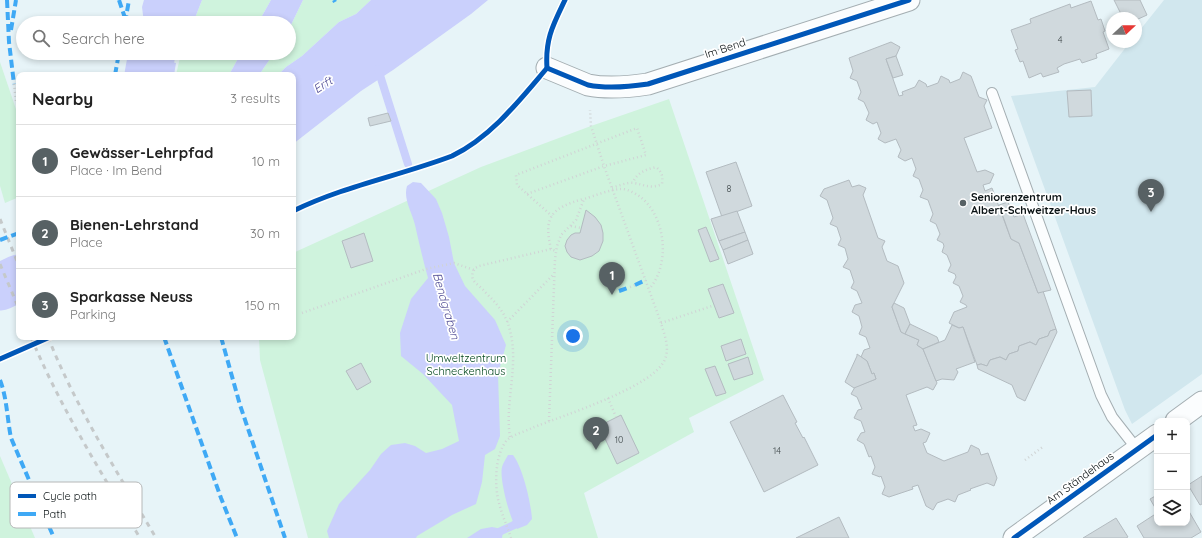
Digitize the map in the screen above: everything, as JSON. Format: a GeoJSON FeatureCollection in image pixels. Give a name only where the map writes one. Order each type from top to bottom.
{"type":"FeatureCollection","features":[{"type":"Feature","properties":{"kind":"street","name":"Im Bend"},"geometry":{"type":"LineString","coordinates":[[547,68],[588,85],[621,88],[648,84],[909,0]]}},
{"type":"Feature","properties":{"kind":"street"},"geometry":{"type":"LineString","coordinates":[[1180,418],[1202,402]]}},
{"type":"Feature","properties":{"kind":"street","name":"Am Ständehaus"},"geometry":{"type":"LineString","coordinates":[[1016,538],[1154,437]]}},
{"type":"Feature","properties":{"kind":"lane"},"geometry":{"type":"LineString","coordinates":[[992,93],[1101,395],[1112,417],[1136,449]]}},
{"type":"Feature","properties":{"kind":"path"},"geometry":{"type":"LineString","coordinates":[[14,84],[16,101]]}},
{"type":"Feature","properties":{"kind":"path"},"geometry":{"type":"LineString","coordinates":[[511,538],[499,502],[497,479],[499,458],[505,442],[510,438],[549,421],[608,398],[649,376],[663,364],[667,350],[666,338],[661,323],[612,189],[591,126],[588,85]]}},
{"type":"Feature","properties":{"kind":"path"},"geometry":{"type":"LineString","coordinates":[[527,194],[604,166],[646,155],[637,128],[516,176],[518,184],[527,194],[552,216]]}},
{"type":"Feature","properties":{"kind":"path"},"geometry":{"type":"LineString","coordinates":[[551,249],[548,230],[552,216],[563,206],[623,184],[633,182],[648,187],[657,186],[662,184],[663,178],[661,171],[656,167],[645,170],[636,176],[633,182]]}},
{"type":"Feature","properties":{"kind":"path"},"geometry":{"type":"LineString","coordinates":[[612,189],[622,189],[633,192],[644,200],[652,209],[660,225],[662,242],[660,268],[654,284],[649,289]]}},
{"type":"Feature","properties":{"kind":"path"},"geometry":{"type":"LineString","coordinates":[[549,421],[556,251],[561,235],[576,220],[584,199]]}},
{"type":"Feature","properties":{"kind":"path"},"geometry":{"type":"LineString","coordinates":[[570,225],[581,228]]}},
{"type":"Feature","properties":{"kind":"path"},"geometry":{"type":"LineString","coordinates":[[510,438],[508,414],[514,356],[511,338],[507,322],[499,307],[474,281],[472,276],[474,270],[479,266],[551,249],[556,251]]}},
{"type":"Feature","properties":{"kind":"path"},"geometry":{"type":"LineString","coordinates":[[302,313],[426,269],[454,263],[474,270]]}},
{"type":"Feature","properties":{"kind":"path"},"geometry":{"type":"LineString","coordinates":[[507,322],[554,274]]}},
{"type":"Feature","properties":{"kind":"path"},"geometry":{"type":"LineString","coordinates":[[630,287],[635,285]]}},
{"type":"Feature","properties":{"kind":"path"},"geometry":{"type":"LineString","coordinates":[[661,323],[712,306]]}},
{"type":"Feature","properties":{"kind":"path"},"geometry":{"type":"LineString","coordinates":[[608,398],[616,417]]}},
{"type":"Feature","properties":{"kind":"path"},"geometry":{"type":"LineString","coordinates":[[1025,460],[1044,446]]}},
{"type":"Feature","properties":{"kind":"shaded area"},"geometry":{"type":"Polygon","coordinates":[[[1164,0],[1202,0],[1202,374],[1132,424],[1125,410],[1011,96],[1095,87],[1125,48],[1142,48],[1142,28],[1164,0]]]}},
{"type":"Feature","properties":{"kind":"green space"},"geometry":{"type":"Polygon","coordinates":[[[202,0],[271,0],[262,16],[196,16],[202,0]]]}},
{"type":"Feature","properties":{"kind":"green space"},"geometry":{"type":"Polygon","coordinates":[[[303,0],[371,0],[356,14],[339,22],[302,56],[281,72],[261,72],[269,60],[296,60],[295,16],[303,0]]]}},
{"type":"Feature","properties":{"kind":"green space"},"geometry":{"type":"Polygon","coordinates":[[[179,60],[237,60],[231,72],[177,72],[179,60]]]}},
{"type":"Feature","properties":{"kind":"green space"},"geometry":{"type":"Polygon","coordinates":[[[0,62],[16,109],[16,198],[5,203],[0,186],[0,62]]]}},
{"type":"Feature","properties":{"kind":"green space","name":"Umweltzentrum Schneckenhaus"},"geometry":{"type":"Polygon","coordinates":[[[669,99],[764,380],[689,418],[694,432],[584,493],[598,538],[308,538],[260,360],[259,340],[296,340],[296,252],[481,167],[669,99]]]}},
{"type":"Feature","properties":{"kind":"green space"},"geometry":{"type":"Polygon","coordinates":[[[0,456],[11,482],[10,528],[31,528],[35,538],[0,538],[0,456]]]}},
{"type":"Feature","properties":{"kind":"water"},"geometry":{"type":"Polygon","coordinates":[[[144,0],[202,0],[196,16],[143,16],[142,7],[144,0]]]}},
{"type":"Feature","properties":{"kind":"water"},"geometry":{"type":"Polygon","coordinates":[[[271,0],[303,0],[295,16],[262,16],[271,0]]]}},
{"type":"Feature","properties":{"kind":"water"},"geometry":{"type":"Polygon","coordinates":[[[371,0],[488,0],[393,70],[361,91],[296,142],[296,72],[281,72],[302,56],[339,22],[356,14],[371,0]]]}},
{"type":"Feature","properties":{"kind":"water"},"geometry":{"type":"Polygon","coordinates":[[[142,60],[158,60],[156,72],[140,72],[142,60]]]}},
{"type":"Feature","properties":{"kind":"water"},"geometry":{"type":"Polygon","coordinates":[[[162,60],[176,63],[174,72],[160,72],[162,60]]]}},
{"type":"Feature","properties":{"kind":"water"},"geometry":{"type":"Polygon","coordinates":[[[237,60],[269,60],[261,72],[231,72],[237,60]]]}},
{"type":"Feature","properties":{"kind":"water"},"geometry":{"type":"Polygon","coordinates":[[[413,182],[421,183],[436,199],[449,237],[454,263],[465,286],[495,320],[506,345],[498,374],[500,436],[495,449],[485,455],[482,482],[476,504],[452,515],[416,538],[329,538],[327,531],[339,504],[370,470],[381,454],[391,445],[405,443],[415,446],[426,453],[442,449],[459,441],[452,405],[423,374],[401,356],[400,333],[411,299],[428,278],[406,196],[407,186],[413,182]]]}},
{"type":"Feature","properties":{"kind":"water"},"geometry":{"type":"Polygon","coordinates":[[[508,455],[513,455],[520,468],[526,486],[532,519],[527,525],[517,529],[508,508],[501,472],[508,455]]]}},
{"type":"Feature","properties":{"kind":"water"},"geometry":{"type":"Polygon","coordinates":[[[492,527],[503,531],[502,538],[467,538],[481,529],[492,527]]]}},
{"type":"Feature","properties":{"kind":"building"},"geometry":{"type":"Polygon","coordinates":[[[1114,0],[1140,0],[1147,15],[1142,17],[1142,12],[1120,12],[1114,0]]]}},
{"type":"Feature","properties":{"kind":"building"},"geometry":{"type":"Polygon","coordinates":[[[1091,1],[1098,20],[1101,19],[1105,31],[1103,32],[1106,40],[1106,48],[1109,49],[1096,54],[1097,58],[1082,63],[1080,59],[1064,64],[1057,68],[1059,72],[1043,77],[1041,73],[1029,78],[1023,61],[1020,62],[1015,50],[1018,49],[1011,30],[1031,23],[1030,19],[1070,4],[1071,8],[1091,1]]]}},
{"type":"Feature","properties":{"kind":"building","name":"Seniorenzentrum Albert-Schweitzer-Haus"},"geometry":{"type":"Polygon","coordinates":[[[891,42],[900,47],[896,56],[886,59],[899,96],[903,95],[902,92],[915,87],[919,80],[926,84],[927,87],[938,83],[941,76],[949,80],[950,83],[960,79],[963,72],[971,76],[979,97],[987,100],[984,106],[992,128],[964,138],[977,172],[985,170],[994,174],[990,183],[983,185],[985,191],[992,188],[1011,239],[1019,243],[1038,293],[1043,291],[1056,329],[1050,331],[1048,336],[1039,339],[1036,345],[1030,342],[1019,346],[1018,351],[1009,354],[1006,360],[1000,357],[990,360],[987,366],[981,364],[977,365],[963,327],[959,328],[949,323],[954,312],[967,307],[960,302],[963,296],[959,286],[953,283],[956,277],[955,274],[948,271],[951,265],[947,255],[942,252],[944,246],[943,243],[937,240],[940,234],[936,224],[930,221],[933,214],[928,200],[920,197],[923,190],[919,179],[913,176],[916,169],[912,158],[905,161],[898,157],[901,150],[896,139],[885,143],[878,139],[881,133],[877,122],[873,124],[866,120],[869,113],[864,102],[858,99],[861,92],[857,81],[850,78],[853,71],[849,58],[891,42]]]}},
{"type":"Feature","properties":{"kind":"building"},"geometry":{"type":"Polygon","coordinates":[[[896,56],[903,75],[893,78],[886,59],[896,56]]]}},
{"type":"Feature","properties":{"kind":"building"},"geometry":{"type":"Polygon","coordinates":[[[1091,90],[1092,116],[1069,117],[1067,91],[1091,90]]]}},
{"type":"Feature","properties":{"kind":"building"},"geometry":{"type":"Polygon","coordinates":[[[388,113],[391,121],[370,126],[368,118],[388,113]]]}},
{"type":"Feature","properties":{"kind":"building"},"geometry":{"type":"Polygon","coordinates":[[[736,162],[752,206],[722,217],[706,172],[736,162]]]}},
{"type":"Feature","properties":{"kind":"building"},"geometry":{"type":"Polygon","coordinates":[[[849,180],[852,187],[859,185],[866,188],[863,195],[878,238],[885,241],[882,247],[887,261],[898,266],[904,283],[892,307],[901,332],[919,340],[917,345],[923,349],[937,383],[933,390],[927,387],[906,395],[917,425],[913,426],[915,431],[921,429],[930,433],[926,442],[923,443],[927,453],[944,461],[968,452],[971,445],[979,449],[981,455],[988,453],[997,478],[994,486],[987,483],[970,489],[971,490],[958,495],[955,502],[948,499],[937,503],[933,510],[926,506],[918,485],[912,487],[913,489],[889,497],[882,494],[885,487],[881,476],[872,474],[875,467],[871,456],[869,457],[864,444],[857,440],[861,433],[865,432],[861,421],[854,418],[858,410],[862,409],[857,397],[851,394],[855,387],[876,379],[874,373],[872,374],[867,361],[861,357],[864,350],[870,348],[866,337],[859,334],[862,327],[859,316],[852,312],[855,305],[862,303],[857,291],[851,288],[854,282],[850,270],[843,267],[848,259],[845,248],[838,245],[841,239],[837,227],[830,224],[833,218],[827,200],[820,196],[824,189],[849,180]]]}},
{"type":"Feature","properties":{"kind":"building"},"geometry":{"type":"Polygon","coordinates":[[[1008,202],[1014,217],[1023,214],[1051,290],[1038,293],[1019,243],[1011,239],[999,205],[1008,202]]]}},
{"type":"Feature","properties":{"kind":"building"},"geometry":{"type":"Polygon","coordinates":[[[586,210],[595,217],[601,225],[603,241],[599,251],[592,256],[580,260],[571,257],[565,246],[571,235],[580,233],[586,210]]]}},
{"type":"Feature","properties":{"kind":"building"},"geometry":{"type":"Polygon","coordinates":[[[737,211],[745,232],[719,241],[711,219],[737,211]]]}},
{"type":"Feature","properties":{"kind":"building"},"geometry":{"type":"Polygon","coordinates":[[[706,227],[719,259],[710,262],[698,230],[706,227]]]}},
{"type":"Feature","properties":{"kind":"building"},"geometry":{"type":"Polygon","coordinates":[[[745,232],[748,240],[723,250],[719,241],[745,232]]]}},
{"type":"Feature","properties":{"kind":"building"},"geometry":{"type":"Polygon","coordinates":[[[364,233],[373,261],[351,268],[342,241],[364,233]]]}},
{"type":"Feature","properties":{"kind":"building"},"geometry":{"type":"Polygon","coordinates":[[[748,240],[753,254],[728,264],[723,250],[748,240]]]}},
{"type":"Feature","properties":{"kind":"building"},"geometry":{"type":"Polygon","coordinates":[[[723,284],[734,313],[719,318],[708,289],[723,284]]]}},
{"type":"Feature","properties":{"kind":"building"},"geometry":{"type":"Polygon","coordinates":[[[894,303],[904,308],[910,324],[905,334],[901,332],[892,307],[894,303]]]}},
{"type":"Feature","properties":{"kind":"building"},"geometry":{"type":"Polygon","coordinates":[[[910,324],[937,337],[939,342],[923,349],[917,345],[919,340],[905,334],[910,324]]]}},
{"type":"Feature","properties":{"kind":"building"},"geometry":{"type":"Polygon","coordinates":[[[952,325],[959,328],[963,327],[975,362],[956,369],[958,372],[954,380],[942,379],[936,381],[923,349],[945,340],[952,325]]]}},
{"type":"Feature","properties":{"kind":"building"},"geometry":{"type":"Polygon","coordinates":[[[1056,329],[1057,332],[1025,401],[1017,397],[1012,385],[978,369],[977,365],[981,364],[987,366],[990,360],[1000,357],[1006,360],[1009,354],[1018,351],[1019,346],[1030,342],[1036,345],[1039,339],[1048,336],[1050,331],[1056,329]]]}},
{"type":"Feature","properties":{"kind":"building"},"geometry":{"type":"Polygon","coordinates":[[[741,339],[746,354],[726,361],[721,346],[741,339]]]}},
{"type":"Feature","properties":{"kind":"building"},"geometry":{"type":"Polygon","coordinates":[[[857,354],[867,361],[872,374],[874,373],[876,379],[854,388],[845,382],[857,354]]]}},
{"type":"Feature","properties":{"kind":"building"},"geometry":{"type":"Polygon","coordinates":[[[748,357],[753,374],[734,380],[728,364],[748,357]]]}},
{"type":"Feature","properties":{"kind":"building"},"geometry":{"type":"Polygon","coordinates":[[[361,363],[371,382],[357,390],[346,371],[361,363]]]}},
{"type":"Feature","properties":{"kind":"building"},"geometry":{"type":"Polygon","coordinates":[[[715,366],[726,393],[716,396],[705,369],[715,366]]]}},
{"type":"Feature","properties":{"kind":"building"},"geometry":{"type":"Polygon","coordinates":[[[783,395],[797,422],[795,423],[818,465],[764,492],[730,422],[783,395]]]}},
{"type":"Feature","properties":{"kind":"building"},"geometry":{"type":"Polygon","coordinates":[[[621,415],[639,453],[617,464],[599,426],[621,415]]]}},
{"type":"Feature","properties":{"kind":"building"},"geometry":{"type":"Polygon","coordinates":[[[1202,476],[1202,504],[1200,505],[1190,488],[1190,484],[1202,476]]]}},
{"type":"Feature","properties":{"kind":"building"},"geometry":{"type":"Polygon","coordinates":[[[1154,497],[1154,506],[1150,499],[1154,497]]]}},
{"type":"Feature","properties":{"kind":"building"},"geometry":{"type":"Polygon","coordinates":[[[1190,513],[1201,532],[1191,538],[1144,538],[1137,526],[1154,515],[1154,526],[1190,526],[1190,513]]]}},
{"type":"Feature","properties":{"kind":"building"},"geometry":{"type":"Polygon","coordinates":[[[839,517],[849,538],[796,538],[839,517]]]}},
{"type":"Feature","properties":{"kind":"building"},"geometry":{"type":"Polygon","coordinates":[[[1116,518],[1128,537],[1083,538],[1116,518]]]}},
{"type":"Feature","properties":{"kind":"waterway"},"geometry":{"type":"LineString","coordinates":[[149,72],[151,60]]}},
{"type":"Feature","properties":{"kind":"waterway","name":"Bendgraben"},"geometry":{"type":"LineString","coordinates":[[378,69],[408,164]]}},
{"type":"Feature","properties":{"kind":"waterway","name":"Erft"},"geometry":{"type":"LineString","coordinates":[[0,287],[16,279]]}},
{"type":"Feature","properties":{"kind":"waterway","name":"Bendgraben"},"geometry":{"type":"LineString","coordinates":[[486,538],[514,525],[521,518]]}},
{"type":"Feature","properties":{"kind":"railway"},"geometry":{"type":"LineString","coordinates":[[0,219],[16,259]]}},
{"type":"Feature","properties":{"kind":"railway"},"geometry":{"type":"LineString","coordinates":[[0,264],[16,302]]}},
{"type":"Feature","properties":{"kind":"railway"},"geometry":{"type":"LineString","coordinates":[[32,340],[42,363],[68,414],[107,482]]}},
{"type":"Feature","properties":{"kind":"railway"},"geometry":{"type":"LineString","coordinates":[[49,340],[84,415],[123,482]]}},
{"type":"Feature","properties":{"kind":"railway"},"geometry":{"type":"LineString","coordinates":[[142,514],[156,538]]}},
{"type":"Feature","properties":{"kind":"railway"},"geometry":{"type":"LineString","coordinates":[[134,528],[140,538]]}},
{"type":"Feature","properties":{"kind":"marked path"},"geometry":{"type":"LineString","coordinates":[[7,0],[9,42],[14,84]]}},
{"type":"Feature","properties":{"kind":"marked path"},"geometry":{"type":"LineString","coordinates":[[11,30],[16,0]]}},
{"type":"Feature","properties":{"kind":"marked path"},"geometry":{"type":"LineString","coordinates":[[119,0],[124,16]]}},
{"type":"Feature","properties":{"kind":"marked path"},"geometry":{"type":"LineString","coordinates":[[126,16],[129,0]]}},
{"type":"Feature","properties":{"kind":"marked path"},"geometry":{"type":"LineString","coordinates":[[116,72],[118,60]]}},
{"type":"Feature","properties":{"kind":"marked path"},"geometry":{"type":"LineString","coordinates":[[0,240],[16,234]]}},
{"type":"Feature","properties":{"kind":"marked path"},"geometry":{"type":"LineString","coordinates":[[635,285],[646,280]]}},
{"type":"Feature","properties":{"kind":"marked path"},"geometry":{"type":"LineString","coordinates":[[619,291],[630,287]]}},
{"type":"Feature","properties":{"kind":"marked path"},"geometry":{"type":"LineString","coordinates":[[165,340],[221,498],[237,538]]}},
{"type":"Feature","properties":{"kind":"marked path"},"geometry":{"type":"LineString","coordinates":[[222,340],[240,405],[285,538]]}},
{"type":"Feature","properties":{"kind":"marked path"},"geometry":{"type":"LineString","coordinates":[[0,380],[6,401],[11,438],[30,482]]}},
{"type":"Feature","properties":{"kind":"marked path"},"geometry":{"type":"LineString","coordinates":[[50,528],[54,538]]}},
{"type":"Feature","properties":{"kind":"cycle path"},"geometry":{"type":"LineString","coordinates":[[296,210],[312,202],[352,188],[452,156],[466,148],[492,129],[547,68],[547,49],[551,32],[565,0]]}},
{"type":"Feature","properties":{"kind":"cycle path"},"geometry":{"type":"LineString","coordinates":[[547,68],[588,85],[618,87],[648,84],[909,0]]}},
{"type":"Feature","properties":{"kind":"cycle path"},"geometry":{"type":"LineString","coordinates":[[0,359],[43,340]]}},
{"type":"Feature","properties":{"kind":"cycle path"},"geometry":{"type":"LineString","coordinates":[[1014,538],[1154,437]]}},
{"type":"Feature","properties":{"kind":"place","name":"Seniorenzentrum Albert-Schweitzer-Haus"},"geometry":{"type":"Point","coordinates":[963,203]}},
{"type":"Feature","properties":{"kind":"place","name":"Sparkasse Neuss"},"geometry":{"type":"Point","coordinates":[1151,212]}},
{"type":"Feature","properties":{"kind":"place","name":"Gewässer-Lehrpfad"},"geometry":{"type":"Point","coordinates":[612,295]}},
{"type":"Feature","properties":{"kind":"place","name":"Bienen-Lehrstand"},"geometry":{"type":"Point","coordinates":[596,450]}}]}
